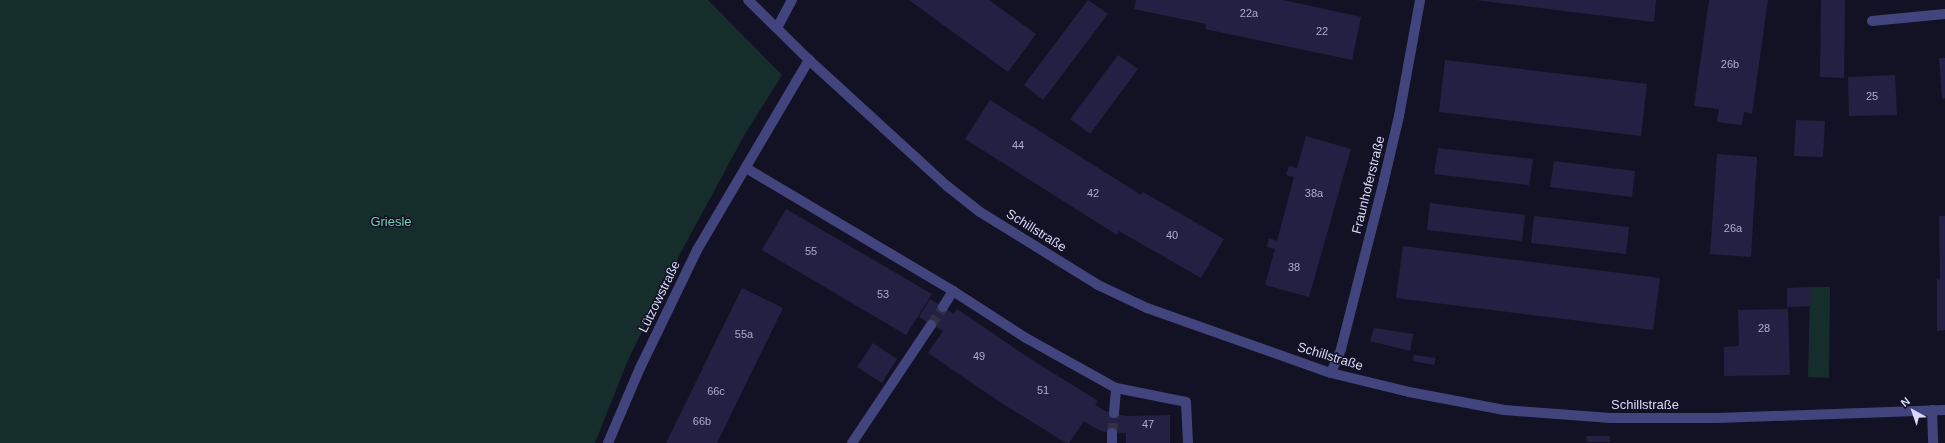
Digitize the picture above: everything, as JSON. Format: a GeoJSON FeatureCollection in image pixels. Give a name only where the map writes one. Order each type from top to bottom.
{"type":"FeatureCollection","features":[{"type":"Feature","properties":{"kind":"street","name":"Schillstraße"},"geometry":{"type":"LineString","coordinates":[[748,0],[809,60],[947,186],[980,212],[1098,284],[1147,308],[1331,373],[1409,392],[1504,410],[1611,418],[1718,418],[1945,410]]}},
{"type":"Feature","properties":{"kind":"street"},"geometry":{"type":"LineString","coordinates":[[777,28],[792,0]]}},
{"type":"Feature","properties":{"kind":"street","name":"Fraunhoferstraße"},"geometry":{"type":"LineString","coordinates":[[1331,373],[1341,349],[1384,180],[1399,116],[1420,0]]}},
{"type":"Feature","properties":{"kind":"street"},"geometry":{"type":"LineString","coordinates":[[1872,21],[1945,14]]}},
{"type":"Feature","properties":{"kind":"street"},"geometry":{"type":"LineString","coordinates":[[809,60],[746,168],[953,291],[1026,338],[1116,388],[1186,402],[1188,443]]}},
{"type":"Feature","properties":{"kind":"street","name":"Lützowstraße"},"geometry":{"type":"LineString","coordinates":[[608,443],[640,368],[697,250],[746,168]]}},
{"type":"Feature","properties":{"kind":"street"},"geometry":{"type":"LineString","coordinates":[[943,307],[953,291]]}},
{"type":"Feature","properties":{"kind":"street"},"geometry":{"type":"LineString","coordinates":[[852,443],[932,325]]}},
{"type":"Feature","properties":{"kind":"street"},"geometry":{"type":"LineString","coordinates":[[1114,413],[1116,388]]}},
{"type":"Feature","properties":{"kind":"street"},"geometry":{"type":"LineString","coordinates":[[1932,410],[1933,443]]}},
{"type":"Feature","properties":{"kind":"green space","name":"Griesle"},"geometry":{"type":"Polygon","coordinates":[[[0,0],[708,0],[782,75],[745,134],[681,252],[628,360],[595,443],[0,443],[0,0]]]}},
{"type":"Feature","properties":{"kind":"green space"},"geometry":{"type":"Polygon","coordinates":[[[1810,287],[1830,287],[1829,378],[1808,377],[1810,287]]]}},
{"type":"Feature","properties":{"kind":"building"},"geometry":{"type":"Polygon","coordinates":[[[909,0],[989,0],[1036,34],[1008,72],[909,0]]]}},
{"type":"Feature","properties":{"kind":"building"},"geometry":{"type":"Polygon","coordinates":[[[1088,0],[1108,14],[1043,100],[1024,85],[1088,0]]]}},
{"type":"Feature","properties":{"kind":"building"},"geometry":{"type":"Polygon","coordinates":[[[1136,0],[1283,0],[1361,17],[1352,60],[1205,29],[1206,24],[1134,9],[1136,0]]]}},
{"type":"Feature","properties":{"kind":"building"},"geometry":{"type":"Polygon","coordinates":[[[1476,0],[1656,0],[1654,22],[1476,0]]]}},
{"type":"Feature","properties":{"kind":"building"},"geometry":{"type":"Polygon","coordinates":[[[1709,0],[1768,0],[1752,114],[1744,112],[1742,125],[1717,122],[1719,109],[1694,106],[1709,0]]]}},
{"type":"Feature","properties":{"kind":"building"},"geometry":{"type":"Polygon","coordinates":[[[1821,0],[1845,0],[1844,78],[1820,77],[1821,0]]]}},
{"type":"Feature","properties":{"kind":"building"},"geometry":{"type":"Polygon","coordinates":[[[1118,55],[1138,69],[1090,134],[1070,119],[1118,55]]]}},
{"type":"Feature","properties":{"kind":"building"},"geometry":{"type":"Polygon","coordinates":[[[1939,58],[1945,58],[1945,98],[1942,99],[1939,58]]]}},
{"type":"Feature","properties":{"kind":"building"},"geometry":{"type":"Polygon","coordinates":[[[1445,60],[1647,84],[1641,136],[1439,112],[1445,60]]]}},
{"type":"Feature","properties":{"kind":"building"},"geometry":{"type":"Polygon","coordinates":[[[1895,75],[1897,115],[1849,116],[1848,77],[1895,75]]]}},
{"type":"Feature","properties":{"kind":"building"},"geometry":{"type":"Polygon","coordinates":[[[990,100],[1141,195],[1143,192],[1224,239],[1201,278],[1119,231],[1117,235],[965,139],[990,100]]]}},
{"type":"Feature","properties":{"kind":"building"},"geometry":{"type":"Polygon","coordinates":[[[1796,120],[1825,121],[1823,157],[1794,156],[1796,120]]]}},
{"type":"Feature","properties":{"kind":"building"},"geometry":{"type":"Polygon","coordinates":[[[1306,136],[1351,149],[1309,297],[1265,285],[1275,249],[1267,247],[1269,238],[1277,241],[1294,177],[1286,175],[1289,166],[1297,168],[1306,136]]]}},
{"type":"Feature","properties":{"kind":"building"},"geometry":{"type":"Polygon","coordinates":[[[1438,148],[1533,159],[1529,185],[1434,174],[1438,148]]]}},
{"type":"Feature","properties":{"kind":"building"},"geometry":{"type":"Polygon","coordinates":[[[1717,154],[1757,157],[1751,257],[1710,254],[1717,154]]]}},
{"type":"Feature","properties":{"kind":"building"},"geometry":{"type":"Polygon","coordinates":[[[1554,161],[1635,171],[1632,197],[1550,187],[1554,161]]]}},
{"type":"Feature","properties":{"kind":"building"},"geometry":{"type":"Polygon","coordinates":[[[1430,203],[1525,215],[1522,241],[1427,230],[1430,203]]]}},
{"type":"Feature","properties":{"kind":"building"},"geometry":{"type":"Polygon","coordinates":[[[786,209],[932,294],[906,335],[762,250],[786,209]]]}},
{"type":"Feature","properties":{"kind":"building"},"geometry":{"type":"Polygon","coordinates":[[[1534,216],[1629,227],[1626,254],[1531,243],[1534,216]]]}},
{"type":"Feature","properties":{"kind":"building"},"geometry":{"type":"Polygon","coordinates":[[[1939,216],[1945,216],[1945,330],[1937,331],[1937,279],[1940,280],[1939,216]]]}},
{"type":"Feature","properties":{"kind":"building"},"geometry":{"type":"Polygon","coordinates":[[[1403,246],[1660,278],[1653,330],[1396,298],[1403,246]]]}},
{"type":"Feature","properties":{"kind":"building"},"geometry":{"type":"Polygon","coordinates":[[[1810,287],[1811,306],[1787,307],[1787,288],[1810,287]]]}},
{"type":"Feature","properties":{"kind":"building"},"geometry":{"type":"Polygon","coordinates":[[[742,288],[783,308],[717,443],[666,443],[742,288]]]}},
{"type":"Feature","properties":{"kind":"building"},"geometry":{"type":"Polygon","coordinates":[[[930,299],[954,314],[957,309],[1029,358],[1098,401],[1095,405],[1105,411],[1126,416],[1170,415],[1170,443],[1126,443],[1126,433],[1104,432],[1084,421],[1069,443],[1066,443],[1000,402],[928,353],[943,331],[919,317],[930,299]]]}},
{"type":"Feature","properties":{"kind":"building"},"geometry":{"type":"Polygon","coordinates":[[[1788,309],[1790,375],[1724,376],[1724,347],[1739,346],[1738,310],[1788,309]]]}},
{"type":"Feature","properties":{"kind":"building"},"geometry":{"type":"Polygon","coordinates":[[[1374,328],[1413,334],[1410,351],[1370,341],[1374,328]]]}},
{"type":"Feature","properties":{"kind":"building"},"geometry":{"type":"Polygon","coordinates":[[[873,343],[897,359],[882,383],[857,367],[873,343]]]}},
{"type":"Feature","properties":{"kind":"building"},"geometry":{"type":"Polygon","coordinates":[[[1414,355],[1436,358],[1434,365],[1413,361],[1414,355]]]}},
{"type":"Feature","properties":{"kind":"building"},"geometry":{"type":"Polygon","coordinates":[[[1586,436],[1610,436],[1610,442],[1587,442],[1586,436]]]}},
{"type":"Feature","properties":{"kind":"tunnel"},"geometry":{"type":"LineString","coordinates":[[931,325],[943,307]]}},
{"type":"Feature","properties":{"kind":"tunnel"},"geometry":{"type":"LineString","coordinates":[[1112,433],[1114,413]]}}]}
